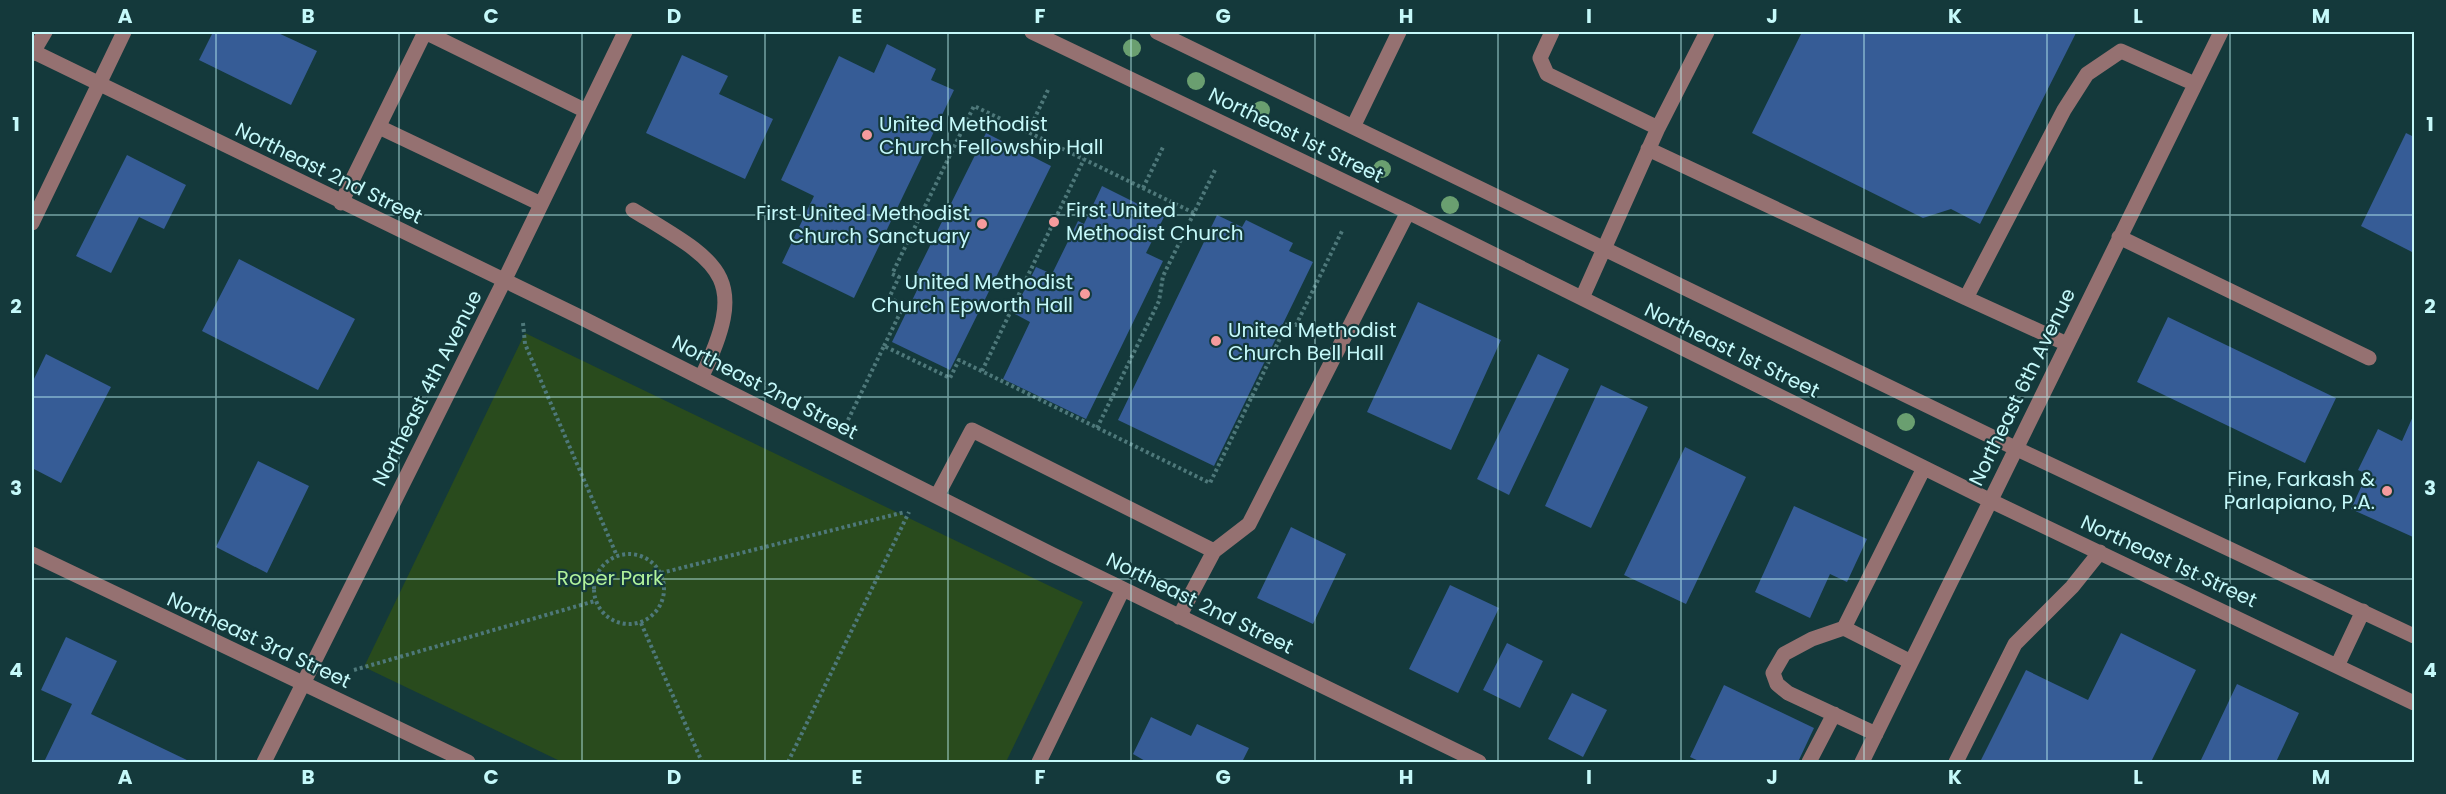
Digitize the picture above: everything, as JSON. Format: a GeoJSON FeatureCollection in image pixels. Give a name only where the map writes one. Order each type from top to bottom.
{"type":"FeatureCollection","features":[{"type":"Feature","properties":{"kind":"street"},"geometry":{"type":"LineString","coordinates":[[32,52],[45,32]]}},
{"type":"Feature","properties":{"kind":"street"},"geometry":{"type":"LineString","coordinates":[[32,223],[124,32]]}},
{"type":"Feature","properties":{"kind":"street"},"geometry":{"type":"LineString","coordinates":[[341,203],[425,32],[586,111]]}},
{"type":"Feature","properties":{"kind":"street","name":"Northeast 4th Avenue"},"geometry":{"type":"LineString","coordinates":[[264,762],[504,281],[625,32]]}},
{"type":"Feature","properties":{"kind":"street","name":"Northeast 1st Street"},"geometry":{"type":"LineString","coordinates":[[1032,32],[1058,37],[1989,500],[2338,664],[2415,703]]}},
{"type":"Feature","properties":{"kind":"street","name":"Northeast 1st Street"},"geometry":{"type":"LineString","coordinates":[[1157,32],[2016,448],[2415,636]]}},
{"type":"Feature","properties":{"kind":"street"},"geometry":{"type":"LineString","coordinates":[[1353,127],[1399,32]]}},
{"type":"Feature","properties":{"kind":"street"},"geometry":{"type":"LineString","coordinates":[[1552,32],[1540,58],[1547,74],[1658,128]]}},
{"type":"Feature","properties":{"kind":"street"},"geometry":{"type":"LineString","coordinates":[[1582,298],[1648,149],[1707,32]]}},
{"type":"Feature","properties":{"kind":"street","name":"Northeast 6th Avenue"},"geometry":{"type":"LineString","coordinates":[[1862,762],[2221,32]]}},
{"type":"Feature","properties":{"kind":"street"},"geometry":{"type":"LineString","coordinates":[[1966,298],[2064,110],[2087,74],[2121,51],[2195,84]]}},
{"type":"Feature","properties":{"kind":"street","name":"Northeast 2nd Street"},"geometry":{"type":"LineString","coordinates":[[32,52],[504,281],[1179,617],[1479,762]]}},
{"type":"Feature","properties":{"kind":"street"},"geometry":{"type":"LineString","coordinates":[[379,127],[541,204]]}},
{"type":"Feature","properties":{"kind":"street"},"geometry":{"type":"LineString","coordinates":[[1648,149],[2067,344]]}},
{"type":"Feature","properties":{"kind":"street"},"geometry":{"type":"LineString","coordinates":[[633,210],[687,243],[710,262],[724,284],[725,311],[718,343],[701,378]]}},
{"type":"Feature","properties":{"kind":"street"},"geometry":{"type":"LineString","coordinates":[[1179,617],[1214,551],[1249,524],[1408,212]]}},
{"type":"Feature","properties":{"kind":"street"},"geometry":{"type":"LineString","coordinates":[[2119,237],[2369,358]]}},
{"type":"Feature","properties":{"kind":"street"},"geometry":{"type":"LineString","coordinates":[[937,496],[972,429],[1214,551]]}},
{"type":"Feature","properties":{"kind":"street"},"geometry":{"type":"LineString","coordinates":[[1876,734],[1788,693],[1777,684],[1773,673],[1784,654],[1812,639],[1844,628],[1924,468]]}},
{"type":"Feature","properties":{"kind":"street"},"geometry":{"type":"LineString","coordinates":[[1956,762],[2015,644],[2072,586],[2100,552]]}},
{"type":"Feature","properties":{"kind":"street","name":"Northeast 3rd Street"},"geometry":{"type":"LineString","coordinates":[[32,554],[468,762]]}},
{"type":"Feature","properties":{"kind":"street"},"geometry":{"type":"LineString","coordinates":[[1039,762],[1123,589]]}},
{"type":"Feature","properties":{"kind":"street"},"geometry":{"type":"LineString","coordinates":[[2338,664],[2363,611]]}},
{"type":"Feature","properties":{"kind":"street"},"geometry":{"type":"LineString","coordinates":[[1844,628],[1911,662]]}},
{"type":"Feature","properties":{"kind":"street"},"geometry":{"type":"LineString","coordinates":[[1809,762],[1834,714]]}},
{"type":"Feature","properties":{"kind":"path"},"geometry":{"type":"LineString","coordinates":[[1028,132],[1048,90]]}},
{"type":"Feature","properties":{"kind":"path"},"geometry":{"type":"LineString","coordinates":[[847,424],[904,305],[889,298],[899,277],[892,274],[974,106],[1194,213]]}},
{"type":"Feature","properties":{"kind":"path"},"geometry":{"type":"LineString","coordinates":[[1143,188],[1164,145]]}},
{"type":"Feature","properties":{"kind":"path"},"geometry":{"type":"LineString","coordinates":[[982,371],[1084,159]]}},
{"type":"Feature","properties":{"kind":"path"},"geometry":{"type":"LineString","coordinates":[[1097,428],[1158,301],[1163,276],[1215,170]]}},
{"type":"Feature","properties":{"kind":"path"},"geometry":{"type":"LineString","coordinates":[[884,346],[950,378],[959,360],[1210,483],[1288,322],[1296,325],[1342,231]]}},
{"type":"Feature","properties":{"kind":"path"},"geometry":{"type":"LineString","coordinates":[[523,323],[525,344],[617,556]]}},
{"type":"Feature","properties":{"kind":"path"},"geometry":{"type":"LineString","coordinates":[[661,573],[910,511],[788,762]]}},
{"type":"Feature","properties":{"kind":"path"},"geometry":{"type":"LineString","coordinates":[[631,554],[644,557],[661,573],[664,591],[661,605],[652,616],[640,623],[627,626],[602,614],[595,601],[593,587],[597,574],[605,562],[617,556],[631,554]]}},
{"type":"Feature","properties":{"kind":"path"},"geometry":{"type":"LineString","coordinates":[[354,670],[595,601]]}},
{"type":"Feature","properties":{"kind":"path"},"geometry":{"type":"LineString","coordinates":[[640,623],[702,762]]}},
{"type":"Feature","properties":{"kind":"green space","name":"Roper Park"},"geometry":{"type":"Polygon","coordinates":[[[525,333],[1083,602],[1006,762],[562,762],[364,667],[525,333]]]}},
{"type":"Feature","properties":{"kind":"building"},"geometry":{"type":"Polygon","coordinates":[[[213,32],[276,32],[317,51],[291,105],[199,60],[213,32]]]}},
{"type":"Feature","properties":{"kind":"building"},"geometry":{"type":"Polygon","coordinates":[[[1802,32],[2076,33],[1980,224],[1951,209],[1923,218],[1752,133],[1802,32]]]}},
{"type":"Feature","properties":{"kind":"building","name":"United Methodist Church Fellowship Hall"},"geometry":{"type":"Polygon","coordinates":[[[887,44],[936,69],[931,80],[954,90],[854,298],[782,263],[814,196],[781,180],[839,56],[874,73],[887,44]]]}},
{"type":"Feature","properties":{"kind":"building"},"geometry":{"type":"Polygon","coordinates":[[[682,55],[728,76],[719,94],[773,119],[745,179],[646,133],[682,55]]]}},
{"type":"Feature","properties":{"kind":"building","name":"First United Methodist Church Sanctuary"},"geometry":{"type":"Polygon","coordinates":[[[986,133],[1051,166],[950,370],[892,342],[919,286],[912,282],[986,133]]]}},
{"type":"Feature","properties":{"kind":"building"},"geometry":{"type":"Polygon","coordinates":[[[2406,133],[2414,137],[2414,253],[2361,226],[2406,133]]]}},
{"type":"Feature","properties":{"kind":"building"},"geometry":{"type":"Polygon","coordinates":[[[127,155],[186,185],[164,229],[139,217],[111,273],[76,256],[127,155]]]}},
{"type":"Feature","properties":{"kind":"building","name":"United Methodist Church Epworth Hall"},"geometry":{"type":"Polygon","coordinates":[[[1102,186],[1164,217],[1146,253],[1163,261],[1086,419],[1003,379],[1030,322],[1013,313],[1036,267],[1052,274],[1078,221],[1084,224],[1102,186]]]}},
{"type":"Feature","properties":{"kind":"building","name":"United Methodist Church Bell Hall"},"geometry":{"type":"Polygon","coordinates":[[[1217,215],[1242,227],[1246,220],[1293,243],[1289,251],[1313,262],[1214,466],[1118,420],[1217,215]]]}},
{"type":"Feature","properties":{"kind":"building"},"geometry":{"type":"Polygon","coordinates":[[[239,259],[355,319],[318,390],[202,331],[239,259]]]}},
{"type":"Feature","properties":{"kind":"building"},"geometry":{"type":"Polygon","coordinates":[[[1418,302],[1501,340],[1451,450],[1367,412],[1418,302]]]}},
{"type":"Feature","properties":{"kind":"building"},"geometry":{"type":"Polygon","coordinates":[[[2168,317],[2336,398],[2305,463],[2137,382],[2168,317]]]}},
{"type":"Feature","properties":{"kind":"building"},"geometry":{"type":"Polygon","coordinates":[[[46,354],[111,387],[61,483],[32,468],[32,383],[46,354]]]}},
{"type":"Feature","properties":{"kind":"building"},"geometry":{"type":"Polygon","coordinates":[[[1538,354],[1569,369],[1509,495],[1477,479],[1538,354]]]}},
{"type":"Feature","properties":{"kind":"building"},"geometry":{"type":"Polygon","coordinates":[[[1601,385],[1648,407],[1591,528],[1545,506],[1601,385]]]}},
{"type":"Feature","properties":{"kind":"building","name":"Fine, Farkash & Parlapiano, P.A."},"geometry":{"type":"Polygon","coordinates":[[[2414,414],[2413,537],[2351,509],[2367,474],[2358,470],[2378,429],[2402,441],[2414,414]]]}},
{"type":"Feature","properties":{"kind":"building"},"geometry":{"type":"Polygon","coordinates":[[[1685,447],[1746,477],[1686,604],[1624,575],[1685,447]]]}},
{"type":"Feature","properties":{"kind":"building"},"geometry":{"type":"Polygon","coordinates":[[[258,461],[309,486],[267,573],[216,547],[258,461]]]}},
{"type":"Feature","properties":{"kind":"building"},"geometry":{"type":"Polygon","coordinates":[[[1794,506],[1867,539],[1847,582],[1830,574],[1810,618],[1755,592],[1794,506]]]}},
{"type":"Feature","properties":{"kind":"building"},"geometry":{"type":"Polygon","coordinates":[[[1291,527],[1346,554],[1313,624],[1257,598],[1291,527]]]}},
{"type":"Feature","properties":{"kind":"building"},"geometry":{"type":"Polygon","coordinates":[[[1450,585],[1499,608],[1458,693],[1409,669],[1450,585]]]}},
{"type":"Feature","properties":{"kind":"building"},"geometry":{"type":"Polygon","coordinates":[[[2121,633],[2196,670],[2151,762],[1980,762],[2026,670],[2088,700],[2121,633]]]}},
{"type":"Feature","properties":{"kind":"building"},"geometry":{"type":"Polygon","coordinates":[[[66,637],[117,661],[91,714],[191,762],[44,762],[72,704],[41,690],[66,637]]]}},
{"type":"Feature","properties":{"kind":"building"},"geometry":{"type":"Polygon","coordinates":[[[1507,643],[1543,661],[1520,708],[1483,690],[1507,643]]]}},
{"type":"Feature","properties":{"kind":"building"},"geometry":{"type":"Polygon","coordinates":[[[2237,684],[2299,713],[2276,762],[2200,762],[2237,684]]]}},
{"type":"Feature","properties":{"kind":"building"},"geometry":{"type":"Polygon","coordinates":[[[1724,685],[1814,728],[1798,762],[1701,762],[1690,757],[1724,685]]]}},
{"type":"Feature","properties":{"kind":"building"},"geometry":{"type":"Polygon","coordinates":[[[1572,693],[1607,710],[1583,757],[1548,739],[1572,693]]]}},
{"type":"Feature","properties":{"kind":"building"},"geometry":{"type":"Polygon","coordinates":[[[1151,717],[1191,736],[1197,724],[1249,748],[1242,762],[1147,762],[1133,754],[1151,717]]]}},
{"type":"Feature","properties":{"kind":"place","name":"United Methodist Church Fellowship Hall"},"geometry":{"type":"Point","coordinates":[867,135]}},
{"type":"Feature","properties":{"kind":"place","name":"First United Methodist Church"},"geometry":{"type":"Point","coordinates":[1054,222]}},
{"type":"Feature","properties":{"kind":"place","name":"First United Methodist Church Sanctuary"},"geometry":{"type":"Point","coordinates":[982,224]}},
{"type":"Feature","properties":{"kind":"place","name":"United Methodist Church Epworth Hall"},"geometry":{"type":"Point","coordinates":[1085,294]}},
{"type":"Feature","properties":{"kind":"place","name":"United Methodist Church Bell Hall"},"geometry":{"type":"Point","coordinates":[1216,341]}},
{"type":"Feature","properties":{"kind":"place","name":"Fine, Farkash & Parlapiano, P.A."},"geometry":{"type":"Point","coordinates":[2387,491]}}]}
